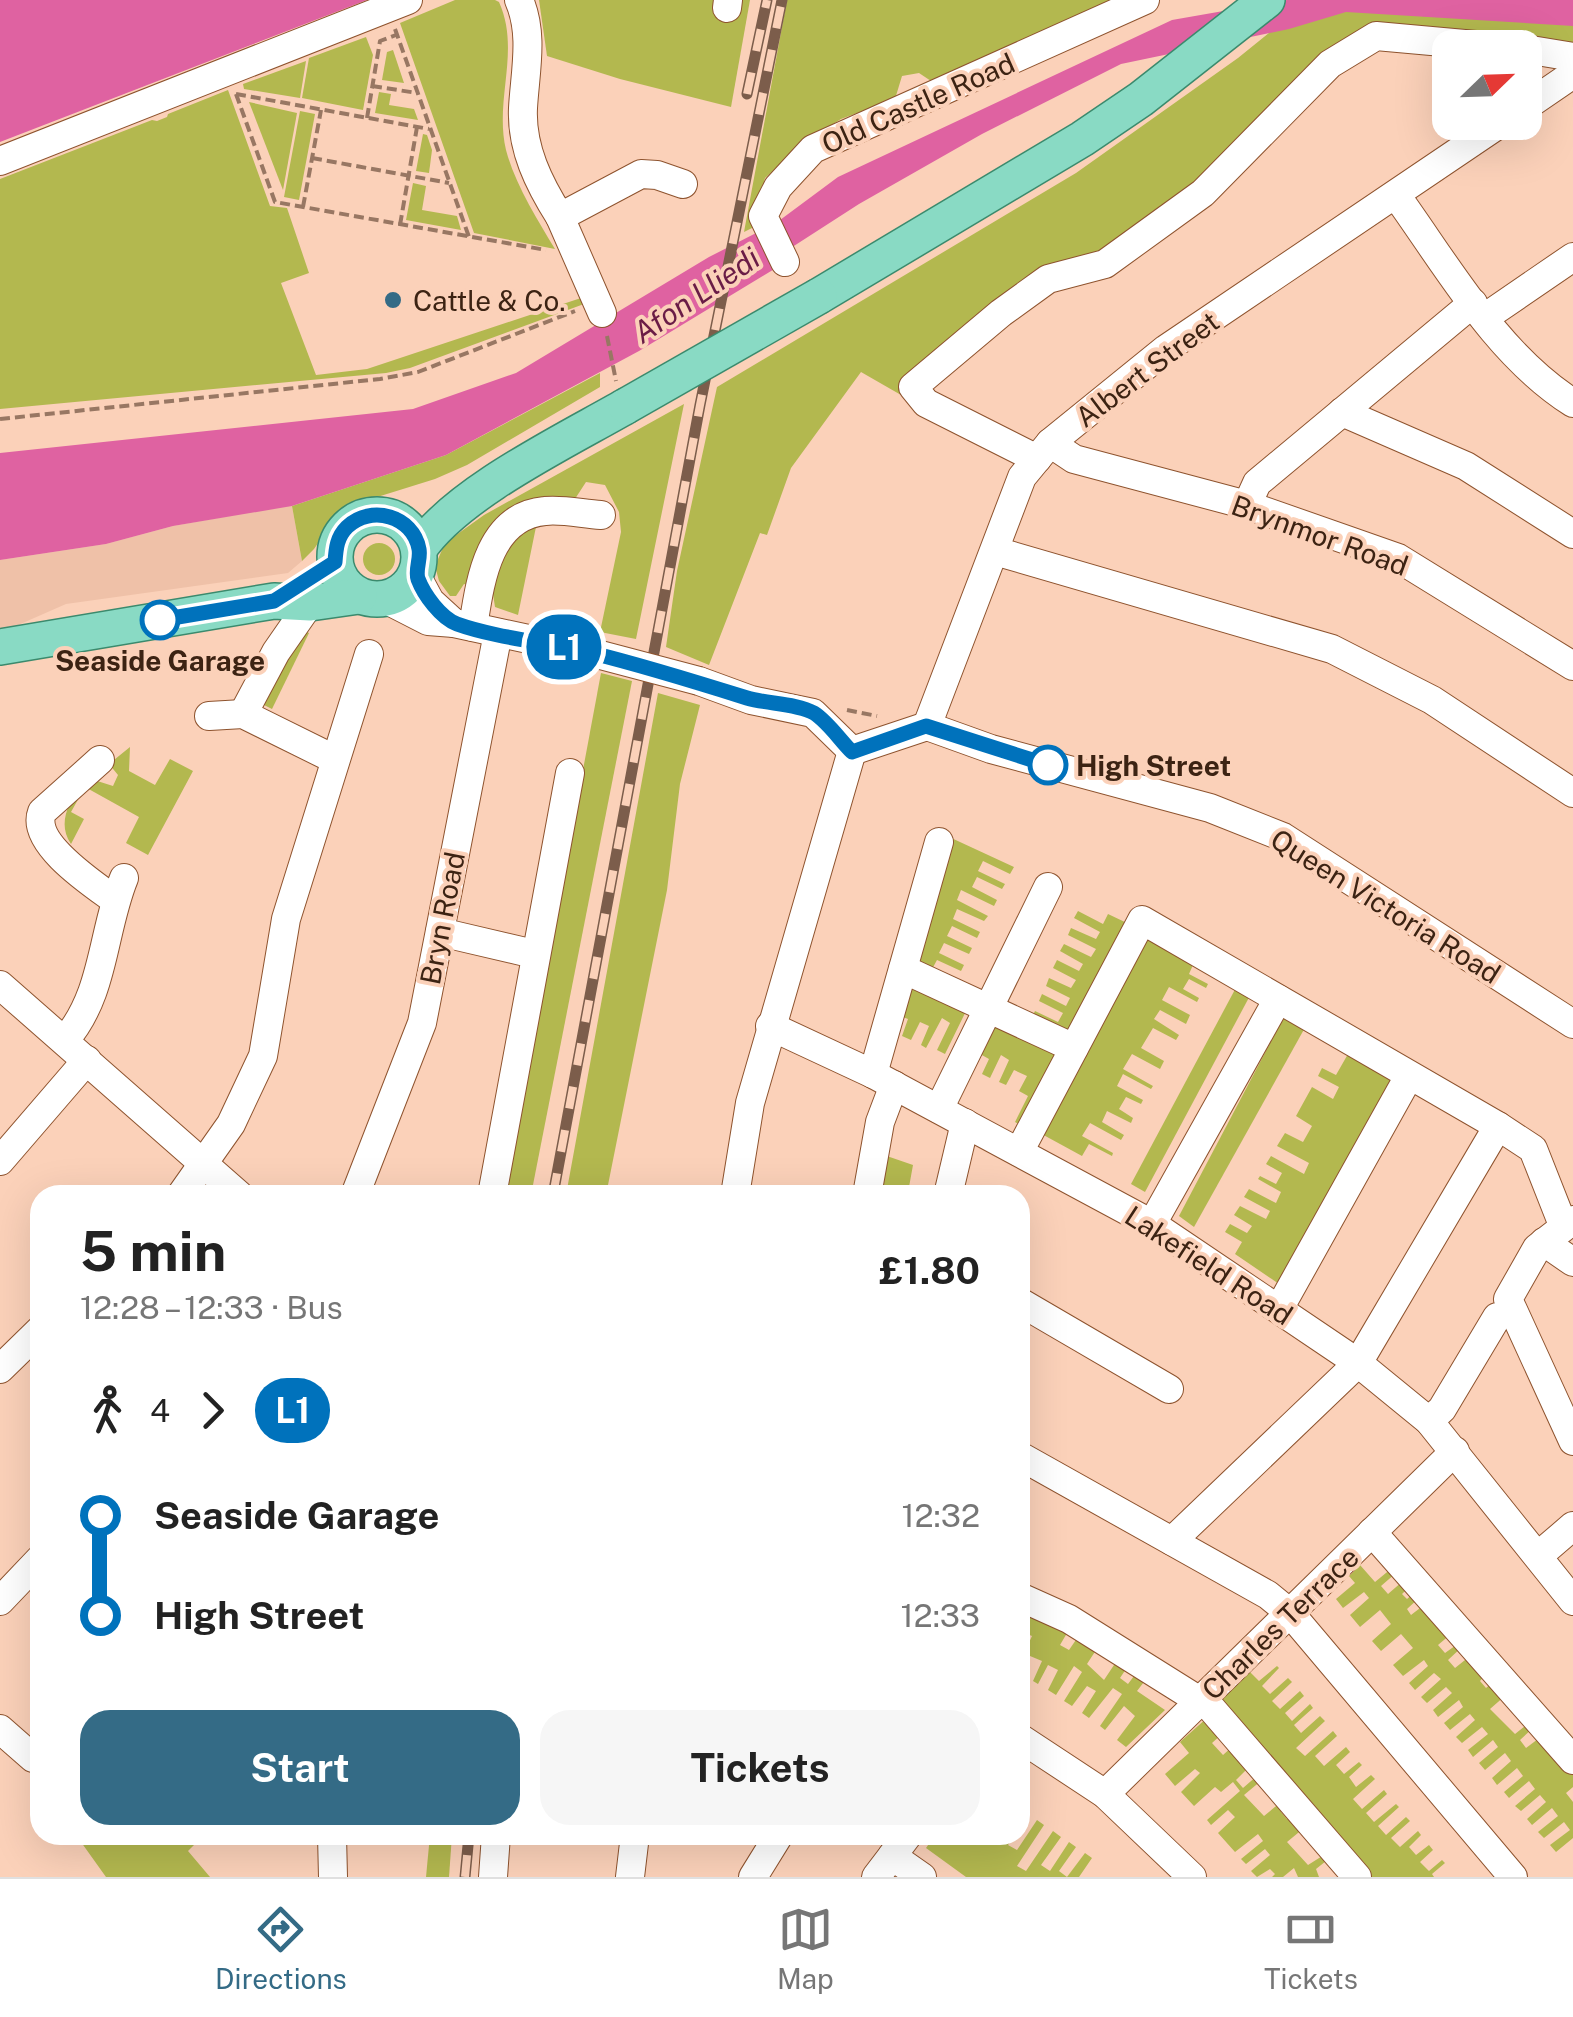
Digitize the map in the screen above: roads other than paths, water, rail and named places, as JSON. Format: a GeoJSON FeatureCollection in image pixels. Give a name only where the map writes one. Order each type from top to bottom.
{"type":"FeatureCollection","features":[{"type":"Feature","properties":{"kind":"main road"},"geometry":{"type":"LineString","coordinates":[[0,646],[269,602],[310,603],[398,594],[418,562],[426,538],[469,498],[622,398],[819,296],[1082,139],[1141,99],[1267,0]]}},
{"type":"Feature","properties":{"kind":"main road"},"geometry":{"type":"LineString","coordinates":[[372,597],[339,576],[335,562],[341,534],[364,516],[394,518],[469,498]]}},
{"type":"Feature","properties":{"kind":"main road"},"geometry":{"type":"LineString","coordinates":[[394,518],[406,526],[418,562]]}},
{"type":"Feature","properties":{"kind":"main road"},"geometry":{"type":"LineString","coordinates":[[269,602],[335,562]]}},
{"type":"Feature","properties":{"kind":"street"},"geometry":{"type":"LineString","coordinates":[[519,0],[526,15],[528,62],[522,110],[525,142],[542,188],[560,217],[600,307]]}},
{"type":"Feature","properties":{"kind":"street","name":"Old Castle Road"},"geometry":{"type":"LineString","coordinates":[[785,262],[763,216],[778,188],[813,149],[1145,0]]}},
{"type":"Feature","properties":{"kind":"street"},"geometry":{"type":"LineString","coordinates":[[0,161],[232,82],[397,14]]}},
{"type":"Feature","properties":{"kind":"street","name":"Brynmor Road"},"geometry":{"type":"LineString","coordinates":[[1432,41],[1376,36],[1330,64],[1203,193],[1104,264],[1048,280],[1001,313],[913,387],[926,403],[1044,451],[1247,505],[1398,558],[1573,666]]}},
{"type":"Feature","properties":{"kind":"street"},"geometry":{"type":"LineString","coordinates":[[1542,52],[1573,57]]}},
{"type":"Feature","properties":{"kind":"street"},"geometry":{"type":"LineString","coordinates":[[1542,95],[1573,74]]}},
{"type":"Feature","properties":{"kind":"street","name":"Albert Street"},"geometry":{"type":"LineString","coordinates":[[926,726],[1022,477],[1044,451],[1166,350],[1476,140]]}},
{"type":"Feature","properties":{"kind":"street"},"geometry":{"type":"LineString","coordinates":[[560,217],[641,174],[683,184]]}},
{"type":"Feature","properties":{"kind":"street"},"geometry":{"type":"LineString","coordinates":[[1396,196],[1478,310],[1545,386],[1573,403]]}},
{"type":"Feature","properties":{"kind":"street"},"geometry":{"type":"LineString","coordinates":[[1247,505],[1257,483],[1342,412],[1478,310],[1573,257]]}},
{"type":"Feature","properties":{"kind":"street"},"geometry":{"type":"LineString","coordinates":[[1342,412],[1466,466],[1573,534]]}},
{"type":"Feature","properties":{"kind":"street","name":"Bryn Road"},"geometry":{"type":"LineString","coordinates":[[359,1185],[422,1023],[440,932],[483,566],[500,536],[524,515],[547,510],[600,515]]}},
{"type":"Feature","properties":{"kind":"street"},"geometry":{"type":"LineString","coordinates":[[995,550],[1332,649],[1432,700],[1573,793]]}},
{"type":"Feature","properties":{"kind":"street"},"geometry":{"type":"LineString","coordinates":[[418,562],[430,601],[475,628]]}},
{"type":"Feature","properties":{"kind":"street"},"geometry":{"type":"LineString","coordinates":[[372,597],[428,621],[592,653],[751,700],[813,712],[852,752]]}},
{"type":"Feature","properties":{"kind":"street"},"geometry":{"type":"LineString","coordinates":[[269,602],[276,652]]}},
{"type":"Feature","properties":{"kind":"street"},"geometry":{"type":"LineString","coordinates":[[243,714],[276,652],[310,603]]}},
{"type":"Feature","properties":{"kind":"street"},"geometry":{"type":"LineString","coordinates":[[188,1185],[232,1124],[263,1056],[286,919],[369,654]]}},
{"type":"Feature","properties":{"kind":"street"},"geometry":{"type":"LineString","coordinates":[[209,716],[243,714],[334,759]]}},
{"type":"Feature","properties":{"kind":"street"},"geometry":{"type":"LineString","coordinates":[[852,752],[926,726]]}},
{"type":"Feature","properties":{"kind":"street","name":"Queen Victoria Road"},"geometry":{"type":"LineString","coordinates":[[926,726],[991,748],[1210,808],[1283,837],[1573,1024]]}},
{"type":"Feature","properties":{"kind":"street"},"geometry":{"type":"LineString","coordinates":[[736,1185],[750,1103],[770,1026],[852,752]]}},
{"type":"Feature","properties":{"kind":"street"},"geometry":{"type":"LineString","coordinates":[[65,1040],[82,1020],[99,977],[120,889],[56,853],[39,820],[42,812],[100,760]]}},
{"type":"Feature","properties":{"kind":"street"},"geometry":{"type":"LineString","coordinates":[[494,1185],[570,773]]}},
{"type":"Feature","properties":{"kind":"street"},"geometry":{"type":"LineString","coordinates":[[869,1185],[902,969],[939,842]]}},
{"type":"Feature","properties":{"kind":"street"},"geometry":{"type":"LineString","coordinates":[[939,1109],[1048,886]]}},
{"type":"Feature","properties":{"kind":"street"},"geometry":{"type":"LineString","coordinates":[[1020,1152],[1142,920],[1533,1149],[1573,1262]]}},
{"type":"Feature","properties":{"kind":"street"},"geometry":{"type":"LineString","coordinates":[[440,932],[534,954]]}},
{"type":"Feature","properties":{"kind":"street"},"geometry":{"type":"LineString","coordinates":[[902,969],[1074,1048]]}},
{"type":"Feature","properties":{"kind":"street"},"geometry":{"type":"LineString","coordinates":[[0,985],[227,1185]]}},
{"type":"Feature","properties":{"kind":"street"},"geometry":{"type":"LineString","coordinates":[[1152,1224],[1278,999]]}},
{"type":"Feature","properties":{"kind":"street","name":"Lakefield Road"},"geometry":{"type":"LineString","coordinates":[[770,1026],[884,1079],[1152,1224],[1358,1363],[1428,1421],[1573,1601]]}},
{"type":"Feature","properties":{"kind":"street"},"geometry":{"type":"LineString","coordinates":[[0,1161],[87,1060]]}},
{"type":"Feature","properties":{"kind":"street"},"geometry":{"type":"LineString","coordinates":[[1279,1309],[1409,1076]]}},
{"type":"Feature","properties":{"kind":"street"},"geometry":{"type":"LineString","coordinates":[[950,1185],[964,1123]]}},
{"type":"Feature","properties":{"kind":"street"},"geometry":{"type":"LineString","coordinates":[[1172,1541],[1358,1363],[1498,1126]]}},
{"type":"Feature","properties":{"kind":"street"},"geometry":{"type":"LineString","coordinates":[[1560,1229],[1508,1300],[1573,1440]]}},
{"type":"Feature","properties":{"kind":"street"},"geometry":{"type":"LineString","coordinates":[[1030,1308],[1169,1389]]}},
{"type":"Feature","properties":{"kind":"street"},"geometry":{"type":"LineString","coordinates":[[1428,1421],[1442,1408],[1497,1318]]}},
{"type":"Feature","properties":{"kind":"street"},"geometry":{"type":"LineString","coordinates":[[0,1369],[30,1340]]}},
{"type":"Feature","properties":{"kind":"street","name":"Charles Terrace"},"geometry":{"type":"LineString","coordinates":[[1105,1794],[1455,1451]]}},
{"type":"Feature","properties":{"kind":"street"},"geometry":{"type":"LineString","coordinates":[[1030,1462],[1268,1595],[1290,1613],[1513,1877]]}},
{"type":"Feature","properties":{"kind":"street"},"geometry":{"type":"LineString","coordinates":[[1538,1556],[1573,1526]]}},
{"type":"Feature","properties":{"kind":"street"},"geometry":{"type":"LineString","coordinates":[[1372,1532],[1573,1760]]}},
{"type":"Feature","properties":{"kind":"street"},"geometry":{"type":"LineString","coordinates":[[0,1601],[30,1579]]}},
{"type":"Feature","properties":{"kind":"street"},"geometry":{"type":"LineString","coordinates":[[1030,1602],[1069,1620],[1212,1708],[1357,1877]]}},
{"type":"Feature","properties":{"kind":"street"},"geometry":{"type":"LineString","coordinates":[[0,1728],[30,1755]]}},
{"type":"Feature","properties":{"kind":"street"},"geometry":{"type":"LineString","coordinates":[[1030,1745],[1105,1794],[1192,1877]]}},
{"type":"Feature","properties":{"kind":"street"},"geometry":{"type":"LineString","coordinates":[[332,1845],[333,1877]]}},
{"type":"Feature","properties":{"kind":"street"},"geometry":{"type":"LineString","coordinates":[[493,1877],[495,1845]]}},
{"type":"Feature","properties":{"kind":"street"},"geometry":{"type":"LineString","coordinates":[[630,1877],[634,1845]]}},
{"type":"Feature","properties":{"kind":"street"},"geometry":{"type":"LineString","coordinates":[[752,1877],[773,1845]]}},
{"type":"Feature","properties":{"kind":"street"},"geometry":{"type":"LineString","coordinates":[[892,1856],[922,1877]]}},
{"type":"Feature","properties":{"kind":"water"},"geometry":{"type":"Polygon","coordinates":[[[0,0],[367,0],[0,142],[0,0]]]}},
{"type":"Feature","properties":{"kind":"water","name":"Afon Lliedi"},"geometry":{"type":"Polygon","coordinates":[[[1287,0],[1573,0],[1573,26],[1346,12],[1289,29],[1121,64],[982,134],[859,204],[783,253],[781,265],[639,351],[446,455],[292,506],[173,526],[106,544],[0,560],[0,453],[413,409],[516,373],[709,257],[776,223],[838,177],[1172,20],[1287,0]]]}},
{"type":"Feature","properties":{"kind":"railway"},"geometry":{"type":"LineString","coordinates":[[747,94],[767,0]]}},
{"type":"Feature","properties":{"kind":"railway"},"geometry":{"type":"LineString","coordinates":[[555,1185],[700,405],[782,0]]}},
{"type":"Feature","properties":{"kind":"railway"},"geometry":{"type":"LineString","coordinates":[[465,1877],[468,1845]]}},
{"type":"Feature","properties":{"kind":"place","name":"Cattle & Co."},"geometry":{"type":"Point","coordinates":[393,300]}},
{"type":"Feature","properties":{"kind":"place","name":"Seaside Garage"},"geometry":{"type":"Point","coordinates":[160,620]}},
{"type":"Feature","properties":{"kind":"place","name":"High Street"},"geometry":{"type":"Point","coordinates":[1048,765]}}]}
